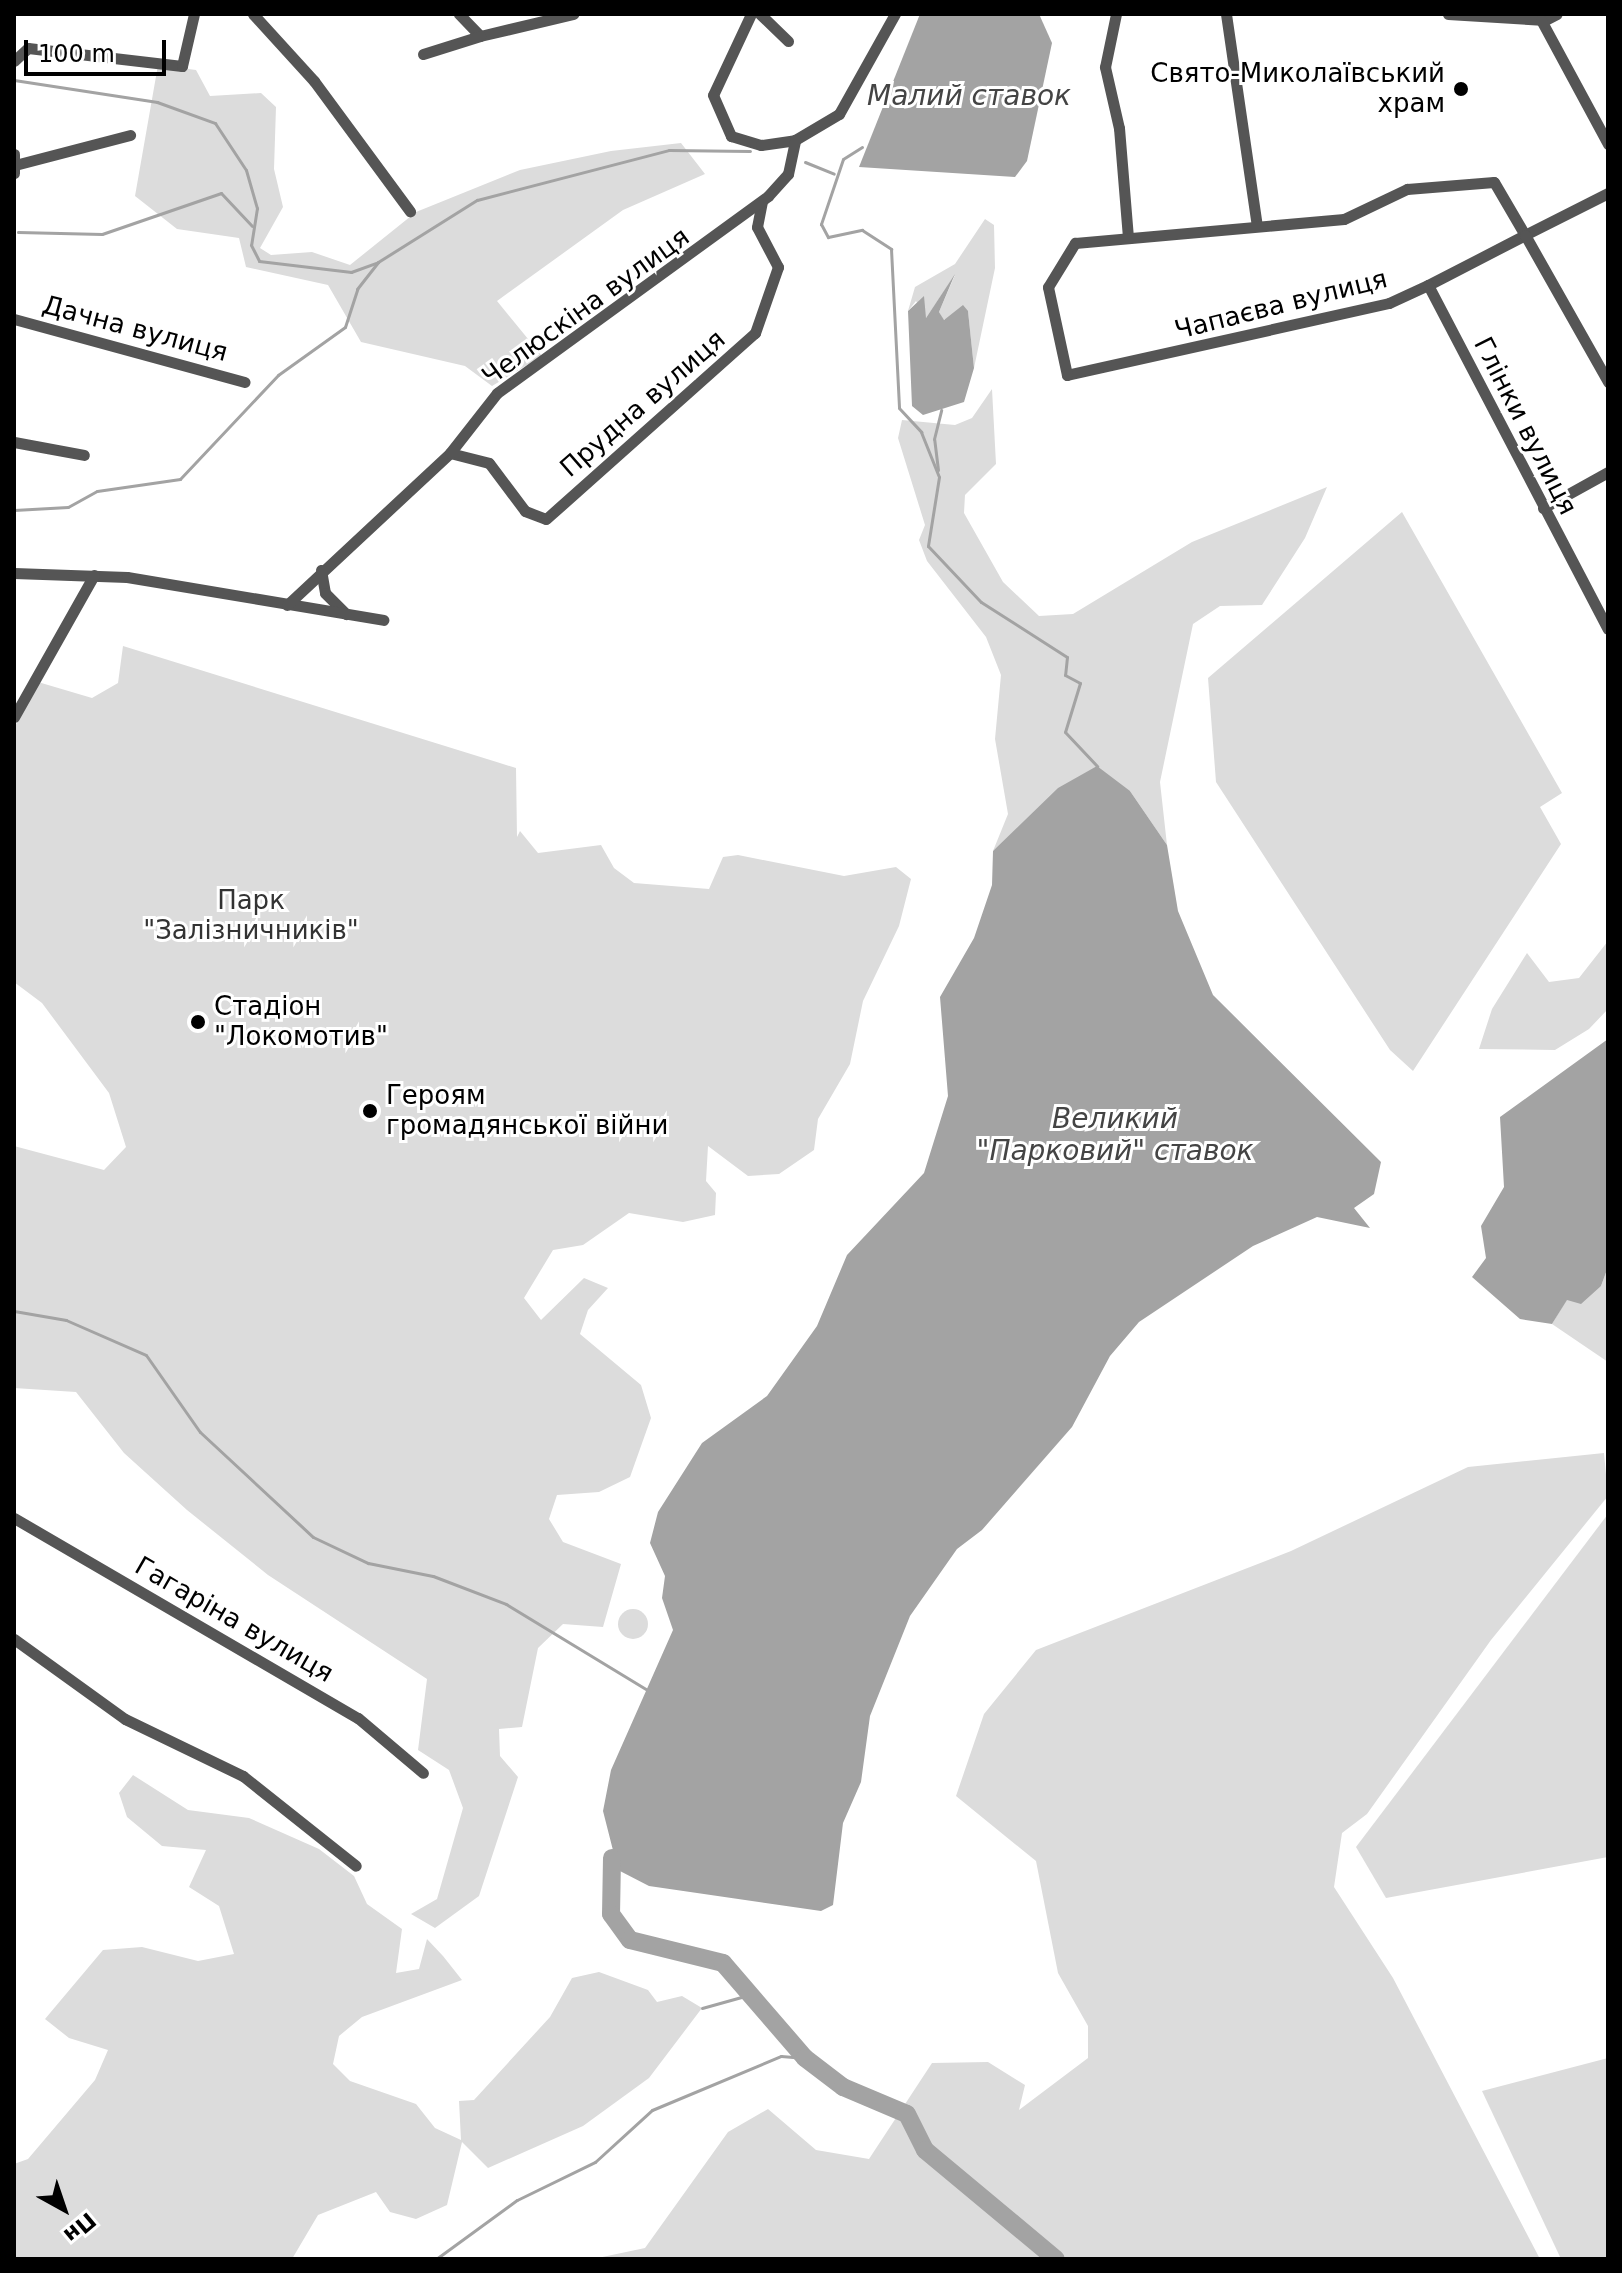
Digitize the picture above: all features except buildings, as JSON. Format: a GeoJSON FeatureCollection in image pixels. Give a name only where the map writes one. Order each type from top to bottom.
{"type":"FeatureCollection","features":[{"type":"Feature","properties":{"kind":"street"},"geometry":{"type":"LineString","coordinates":[[14,61],[28,48],[182,66],[194,14]]}},
{"type":"Feature","properties":{"kind":"street"},"geometry":{"type":"LineString","coordinates":[[254,14],[314,81],[410,211]]}},
{"type":"Feature","properties":{"kind":"street"},"geometry":{"type":"LineString","coordinates":[[459,14],[480,36]]}},
{"type":"Feature","properties":{"kind":"street"},"geometry":{"type":"LineString","coordinates":[[423,54],[480,36],[573,14]]}},
{"type":"Feature","properties":{"kind":"street"},"geometry":{"type":"LineString","coordinates":[[751,14],[720,68],[713,95],[719,119],[731,136],[761,145],[795,140],[839,114],[895,14]]}},
{"type":"Feature","properties":{"kind":"street"},"geometry":{"type":"LineString","coordinates":[[760,14],[788,41]]}},
{"type":"Feature","properties":{"kind":"street"},"geometry":{"type":"LineString","coordinates":[[1116,14],[1105,67],[1119,128],[1128,238],[1365,214],[1407,189],[1494,182],[1608,382]]}},
{"type":"Feature","properties":{"kind":"street"},"geometry":{"type":"LineString","coordinates":[[1226,14],[1257,226]]}},
{"type":"Feature","properties":{"kind":"street"},"geometry":{"type":"LineString","coordinates":[[1452,15],[1541,20],[1557,14]]}},
{"type":"Feature","properties":{"kind":"street"},"geometry":{"type":"LineString","coordinates":[[1541,20],[1608,144]]}},
{"type":"Feature","properties":{"kind":"street"},"geometry":{"type":"LineString","coordinates":[[15,165],[130,135]]}},
{"type":"Feature","properties":{"kind":"street","name":"Челюскіна вулиця"},"geometry":{"type":"LineString","coordinates":[[287,605],[321,570],[450,453],[497,393],[762,202],[788,174],[795,140]]}},
{"type":"Feature","properties":{"kind":"street"},"geometry":{"type":"LineString","coordinates":[[14,154],[14,173]]}},
{"type":"Feature","properties":{"kind":"street","name":"Чапаєва вулиця"},"geometry":{"type":"LineString","coordinates":[[1128,238],[1069,247],[1048,287],[1067,375],[1339,318],[1428,285],[1608,193]]}},
{"type":"Feature","properties":{"kind":"street"},"geometry":{"type":"LineString","coordinates":[[738,222],[757,227],[762,202]]}},
{"type":"Feature","properties":{"kind":"street","name":"Прудна вулиця"},"geometry":{"type":"LineString","coordinates":[[450,453],[489,463],[525,511],[546,519],[755,333],[778,267],[757,227]]}},
{"type":"Feature","properties":{"kind":"street","name":"Глінки вулиця"},"geometry":{"type":"LineString","coordinates":[[1428,285],[1608,629]]}},
{"type":"Feature","properties":{"kind":"street","name":"Дачна вулиця"},"geometry":{"type":"LineString","coordinates":[[14,319],[245,382]]}},
{"type":"Feature","properties":{"kind":"street"},"geometry":{"type":"LineString","coordinates":[[14,442],[84,455]]}},
{"type":"Feature","properties":{"kind":"street"},"geometry":{"type":"LineString","coordinates":[[1543,508],[1608,472]]}},
{"type":"Feature","properties":{"kind":"street"},"geometry":{"type":"LineString","coordinates":[[321,570],[325,593],[346,614]]}},
{"type":"Feature","properties":{"kind":"street"},"geometry":{"type":"LineString","coordinates":[[14,573],[94,575],[383,620]]}},
{"type":"Feature","properties":{"kind":"street"},"geometry":{"type":"LineString","coordinates":[[14,717],[94,575]]}},
{"type":"Feature","properties":{"kind":"street","name":"Гагаріна вулиця"},"geometry":{"type":"LineString","coordinates":[[14,1518],[358,1718],[423,1773]]}},
{"type":"Feature","properties":{"kind":"street"},"geometry":{"type":"LineString","coordinates":[[14,1639],[125,1719],[243,1776],[356,1866]]}},
{"type":"Feature","properties":{"kind":"green space"},"geometry":{"type":"Polygon","coordinates":[[[158,65],[196,70],[210,96],[261,93],[276,107],[274,169],[283,207],[260,248],[271,255],[312,252],[350,265],[416,212],[520,170],[611,151],[681,143],[705,174],[623,210],[497,301],[542,356],[492,386],[465,366],[361,342],[328,285],[246,267],[239,238],[177,229],[135,196],[158,65]]]}},
{"type":"Feature","properties":{"kind":"green space"},"geometry":{"type":"Polygon","coordinates":[[[985,219],[994,225],[995,268],[974,368],[968,311],[943,320],[939,312],[955,275],[926,318],[916,301],[908,311],[915,287],[955,264],[985,219]]]}},
{"type":"Feature","properties":{"kind":"green space"},"geometry":{"type":"Polygon","coordinates":[[[992,389],[996,464],[965,495],[964,513],[1003,582],[1039,616],[1073,614],[1192,542],[1327,487],[1305,538],[1262,605],[1220,606],[1193,624],[1160,782],[1167,845],[1130,791],[1024,825],[993,851],[1008,814],[995,739],[1001,675],[986,637],[927,561],[919,540],[925,525],[898,438],[902,420],[955,425],[972,418],[992,389]]]}},
{"type":"Feature","properties":{"kind":"green space"},"geometry":{"type":"Polygon","coordinates":[[[1402,512],[1562,793],[1540,807],[1561,844],[1413,1071],[1390,1050],[1216,782],[1208,678],[1402,512]]]}},
{"type":"Feature","properties":{"kind":"green space","name":"Парк \"Залізничників\""},"geometry":{"type":"Polygon","coordinates":[[[123,646],[516,768],[517,837],[520,831],[538,853],[601,845],[614,868],[634,883],[709,889],[723,857],[738,855],[844,876],[896,867],[911,879],[899,926],[863,1001],[850,1064],[818,1119],[814,1150],[779,1174],[748,1176],[708,1146],[706,1181],[716,1193],[715,1215],[683,1222],[629,1213],[583,1245],[553,1250],[524,1298],[541,1320],[584,1278],[608,1288],[588,1310],[580,1334],[641,1385],[651,1418],[630,1477],[599,1492],[557,1495],[549,1519],[563,1542],[621,1564],[603,1627],[563,1624],[538,1648],[522,1727],[499,1729],[500,1756],[518,1777],[479,1896],[435,1928],[411,1914],[437,1899],[463,1808],[449,1770],[418,1750],[427,1679],[268,1575],[187,1510],[124,1453],[76,1392],[14,1388],[14,1146],[104,1170],[126,1147],[109,1093],[42,1003],[14,982],[14,728],[38,682],[92,698],[118,683],[123,646]]]}},
{"type":"Feature","properties":{"kind":"green space"},"geometry":{"type":"Polygon","coordinates":[[[1608,941],[1608,1009],[1589,1029],[1555,1050],[1479,1049],[1492,1009],[1527,953],[1549,982],[1579,978],[1608,941]]]}},
{"type":"Feature","properties":{"kind":"green space"},"geometry":{"type":"Polygon","coordinates":[[[1608,1267],[1608,1362],[1552,1324],[1567,1299],[1601,1286],[1608,1267]]]}},
{"type":"Feature","properties":{"kind":"green space"},"geometry":{"type":"Polygon","coordinates":[[[1604,1453],[1608,1496],[1491,1640],[1367,1814],[1342,1833],[1334,1887],[1393,1978],[1540,2259],[593,2259],[645,2248],[728,2132],[768,2109],[816,2150],[869,2159],[932,2063],[988,2062],[1025,2085],[1019,2110],[1088,2058],[1088,2026],[1058,1973],[1036,1861],[956,1796],[984,1714],[1036,1650],[1291,1551],[1468,1467],[1604,1453]]]}},
{"type":"Feature","properties":{"kind":"green space"},"geometry":{"type":"Polygon","coordinates":[[[1608,1514],[1608,1857],[1386,1898],[1356,1847],[1608,1514]]]}},
{"type":"Feature","properties":{"kind":"green space"},"geometry":{"type":"Polygon","coordinates":[[[633,1609],[644,1613],[648,1624],[644,1635],[633,1639],[622,1635],[618,1624],[622,1613],[633,1609]]]}},
{"type":"Feature","properties":{"kind":"green space"},"geometry":{"type":"Polygon","coordinates":[[[133,1775],[188,1810],[249,1818],[319,1849],[354,1876],[367,1904],[402,1929],[396,1973],[419,1969],[427,1939],[443,1956],[462,1980],[362,2017],[339,2036],[333,2064],[350,2081],[416,2104],[435,2128],[461,2140],[459,2101],[474,2100],[550,2017],[572,1978],[599,1972],[648,1990],[657,2002],[682,1996],[702,2008],[649,2078],[583,2126],[488,2168],[462,2142],[447,2205],[416,2219],[390,2212],[376,2192],[318,2215],[292,2259],[14,2259],[14,2164],[28,2159],[95,2080],[108,2050],[69,2038],[45,2019],[103,1950],[142,1947],[198,1961],[234,1954],[219,1906],[189,1887],[206,1850],[162,1846],[127,1817],[119,1793],[133,1775]]]}},
{"type":"Feature","properties":{"kind":"green space"},"geometry":{"type":"Polygon","coordinates":[[[1608,2058],[1608,2259],[1561,2259],[1482,2091],[1608,2058]]]}},
{"type":"Feature","properties":{"kind":"water","name":"Малий ставок"},"geometry":{"type":"Polygon","coordinates":[[[920,14],[1039,14],[1052,43],[1027,161],[1015,177],[859,167],[920,14]]]}},
{"type":"Feature","properties":{"kind":"water"},"geometry":{"type":"Polygon","coordinates":[[[955,274],[939,312],[944,320],[963,305],[968,311],[974,368],[964,402],[923,415],[912,406],[908,311],[924,296],[926,318],[955,274]]]}},
{"type":"Feature","properties":{"kind":"water","name":"Великий \"Парковий\" ставок"},"geometry":{"type":"Polygon","coordinates":[[[1097,766],[1130,791],[1167,845],[1178,911],[1213,995],[1381,1162],[1374,1194],[1354,1208],[1370,1228],[1317,1217],[1253,1246],[1139,1322],[1110,1356],[1072,1427],[982,1530],[957,1549],[910,1616],[870,1716],[861,1782],[843,1823],[833,1905],[821,1911],[649,1886],[618,1870],[603,1811],[611,1770],[673,1630],[662,1598],[665,1576],[650,1543],[658,1512],[702,1443],[767,1396],[817,1326],[847,1255],[924,1173],[948,1096],[940,997],[974,938],[992,885],[993,851],[1058,788],[1097,766]]]}},
{"type":"Feature","properties":{"kind":"water"},"geometry":{"type":"Polygon","coordinates":[[[1608,1039],[1608,1267],[1601,1286],[1581,1304],[1567,1300],[1552,1324],[1520,1319],[1472,1277],[1486,1258],[1481,1226],[1504,1187],[1500,1117],[1608,1039]]]}},
{"type":"Feature","properties":{"kind":"waterway"},"geometry":{"type":"LineString","coordinates":[[14,80],[157,102],[215,123],[246,170],[257,208],[251,245],[259,261],[351,272],[378,262]]}},
{"type":"Feature","properties":{"kind":"waterway"},"geometry":{"type":"LineString","coordinates":[[862,147],[843,159],[821,224],[828,237],[862,230],[891,249],[899,408],[921,432],[939,477],[928,546],[981,602],[1067,657],[1065,675],[1080,683],[1065,732],[1097,766]]}},
{"type":"Feature","properties":{"kind":"waterway"},"geometry":{"type":"LineString","coordinates":[[14,510],[68,507],[97,491],[180,479],[278,375],[345,327],[357,289],[378,262],[477,200],[669,150],[750,151]]}},
{"type":"Feature","properties":{"kind":"waterway"},"geometry":{"type":"LineString","coordinates":[[805,162],[834,174]]}},
{"type":"Feature","properties":{"kind":"waterway"},"geometry":{"type":"LineString","coordinates":[[18,232],[102,234],[221,193],[252,226]]}},
{"type":"Feature","properties":{"kind":"waterway"},"geometry":{"type":"LineString","coordinates":[[938,470],[934,439],[941,410]]}},
{"type":"Feature","properties":{"kind":"waterway"},"geometry":{"type":"LineString","coordinates":[[14,1311],[66,1320],[146,1355],[200,1432],[313,1537],[368,1563],[433,1576],[506,1604],[646,1689]]}},
{"type":"Feature","properties":{"kind":"waterway"},"geometry":{"type":"LineString","coordinates":[[612,1858],[611,1914],[630,1940],[723,1963],[805,2058],[843,2087],[907,2114],[925,2150],[1056,2259]]}},
{"type":"Feature","properties":{"kind":"waterway"},"geometry":{"type":"LineString","coordinates":[[702,2008],[752,1994]]}},
{"type":"Feature","properties":{"kind":"waterway"},"geometry":{"type":"LineString","coordinates":[[436,2259],[517,2200],[595,2162],[652,2110],[781,2056],[805,2058]]}},
{"type":"Feature","properties":{"kind":"place","name":"Свято-Миколаївський храм"},"geometry":{"type":"Point","coordinates":[1461,89]}},
{"type":"Feature","properties":{"kind":"place","name":"Стадіон \"Локомотив\""},"geometry":{"type":"Point","coordinates":[198,1022]}},
{"type":"Feature","properties":{"kind":"place","name":"Героям громадянської війни"},"geometry":{"type":"Point","coordinates":[370,1111]}}]}
